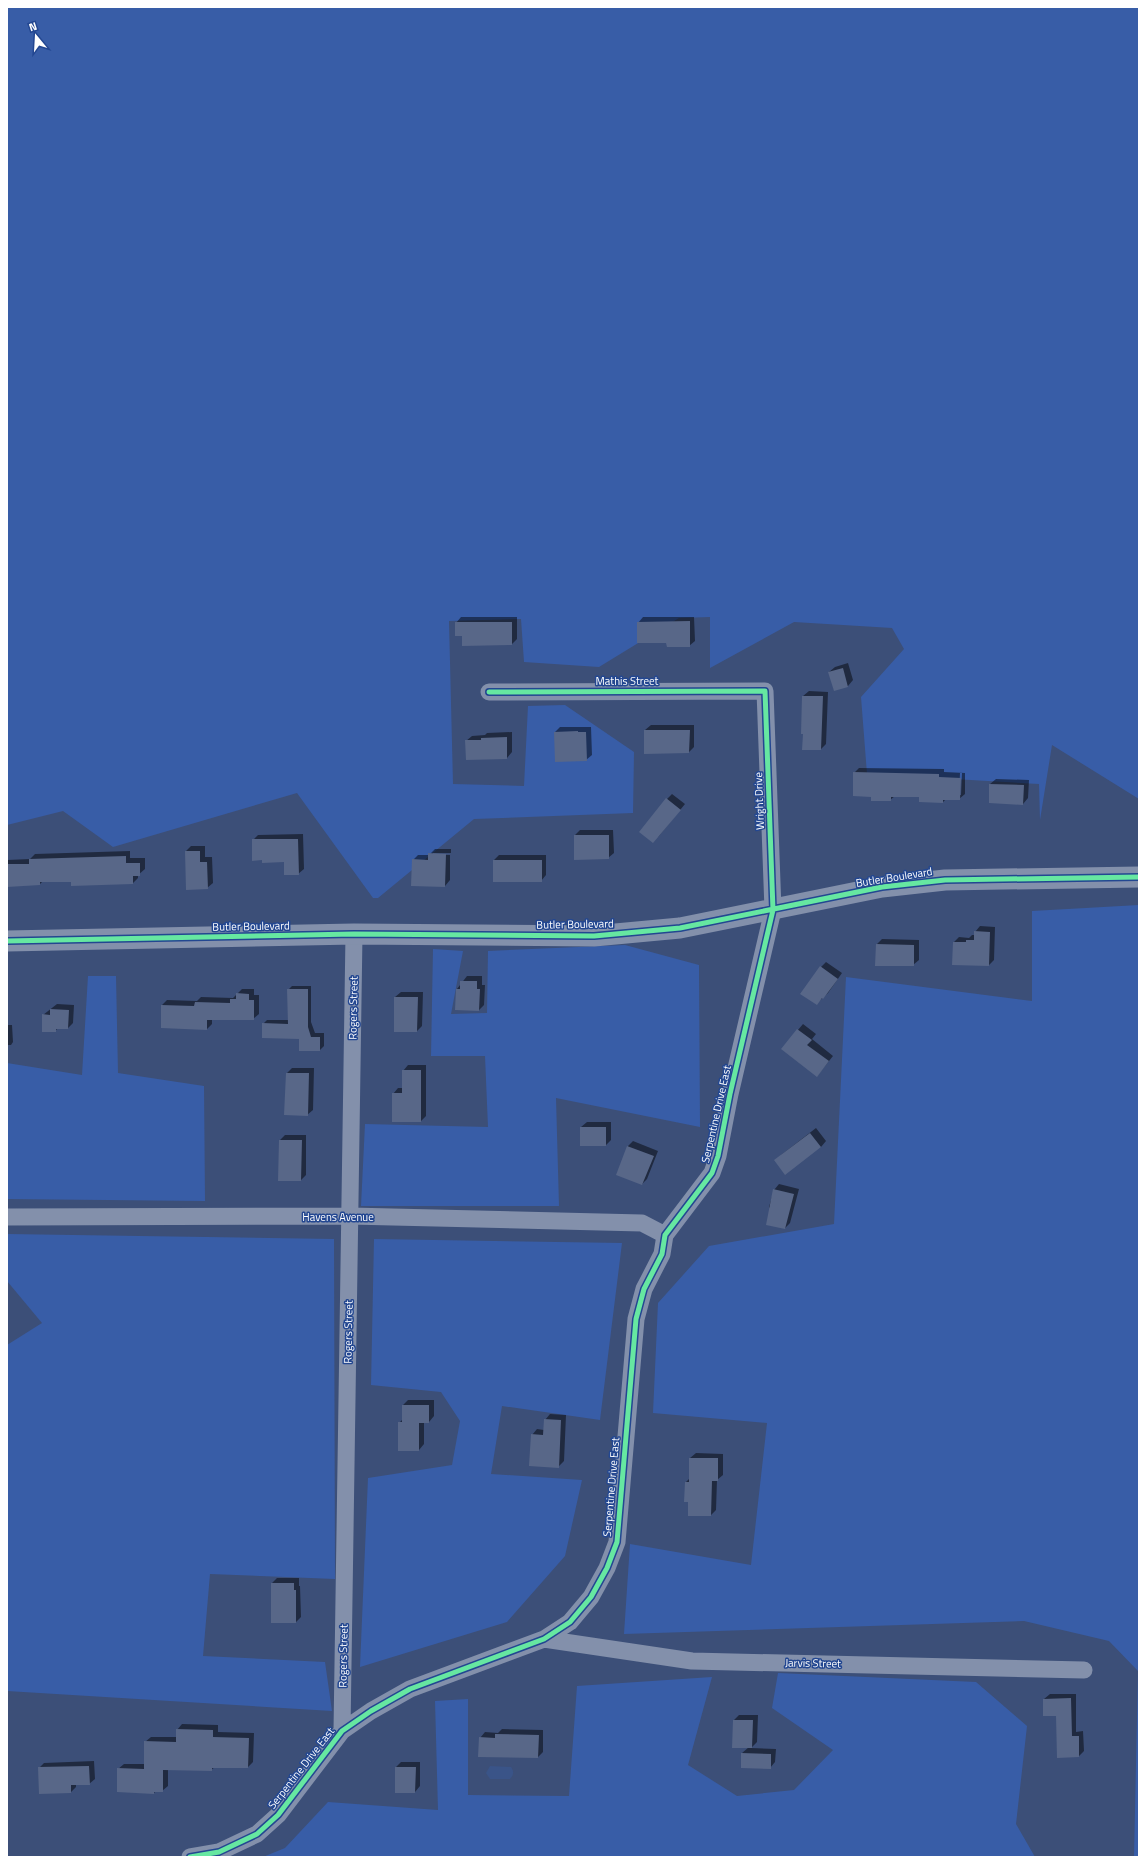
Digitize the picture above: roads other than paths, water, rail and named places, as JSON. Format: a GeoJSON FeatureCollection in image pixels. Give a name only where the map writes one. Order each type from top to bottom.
{"type":"FeatureCollection","features":[{"type":"Feature","properties":{"kind":"street","name":"Mathis Street"},"geometry":{"type":"LineString","coordinates":[[490,692],[765,691]]}},
{"type":"Feature","properties":{"kind":"street","name":"Wright Drive"},"geometry":{"type":"LineString","coordinates":[[765,691],[773,910]]}},
{"type":"Feature","properties":{"kind":"street","name":"Butler Boulevard"},"geometry":{"type":"LineString","coordinates":[[7,941],[354,934],[594,936],[680,928],[882,887],[945,880],[1139,876]]}},
{"type":"Feature","properties":{"kind":"street","name":"Serpentine Drive East"},"geometry":{"type":"LineString","coordinates":[[190,1857],[219,1852],[257,1834],[278,1814],[342,1731],[371,1711],[410,1689],[544,1639],[570,1622],[591,1597],[607,1568],[617,1542],[636,1319],[644,1289],[662,1254],[665,1236],[712,1174],[718,1156],[730,1094],[773,910]]}},
{"type":"Feature","properties":{"kind":"street","name":"Rogers Street"},"geometry":{"type":"LineString","coordinates":[[342,1731],[354,934]]}},
{"type":"Feature","properties":{"kind":"street","name":"Havens Avenue"},"geometry":{"type":"LineString","coordinates":[[7,1217],[350,1216],[642,1223],[665,1236]]}},
{"type":"Feature","properties":{"kind":"street","name":"Jarvis Street"},"geometry":{"type":"LineString","coordinates":[[544,1639],[692,1661],[1084,1670]]}}]}
